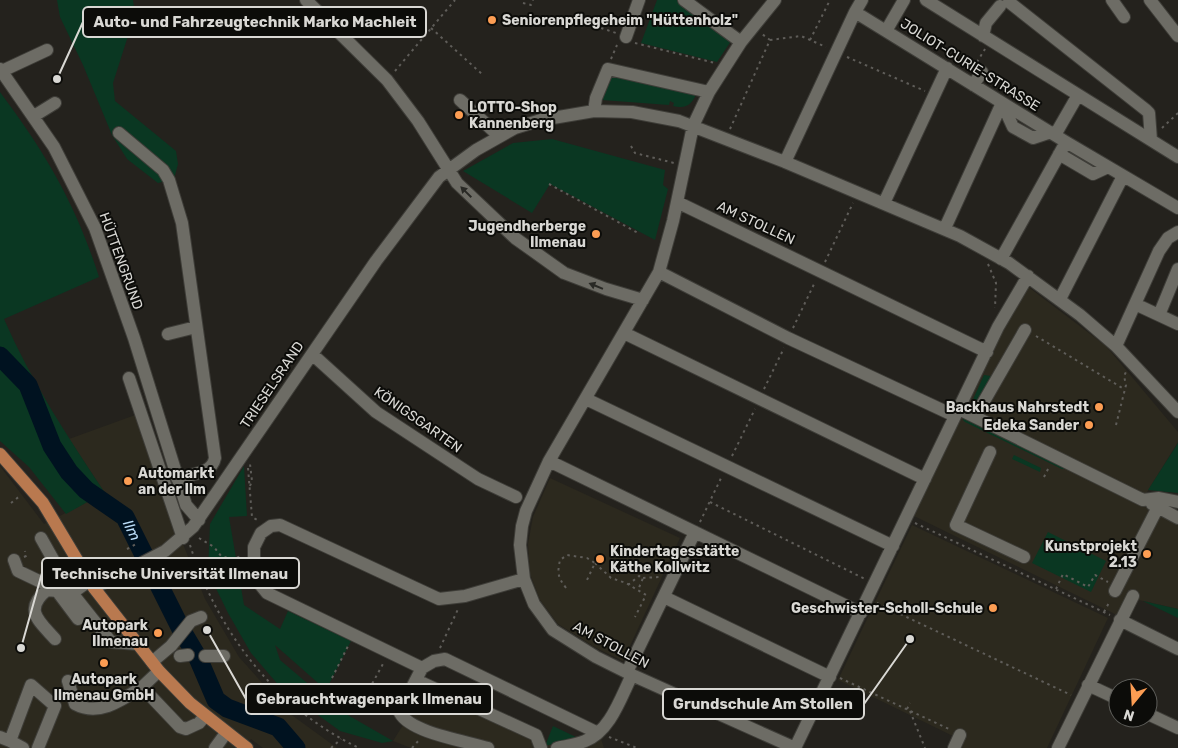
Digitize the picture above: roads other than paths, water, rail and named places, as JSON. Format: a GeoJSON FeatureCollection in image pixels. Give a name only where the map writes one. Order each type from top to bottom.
{"type":"FeatureCollection","features":[{"type":"Feature","properties":{"kind":"main road"},"geometry":{"type":"LineString","coordinates":[[0,454],[43,503],[91,584],[156,667],[204,716],[247,748]]}},
{"type":"Feature","properties":{"kind":"street"},"geometry":{"type":"LineString","coordinates":[[306,0],[387,80],[418,121],[456,183],[515,238],[564,272],[606,290],[642,300]]}},
{"type":"Feature","properties":{"kind":"street"},"geometry":{"type":"LineString","coordinates":[[626,37],[639,0]]}},
{"type":"Feature","properties":{"kind":"street"},"geometry":{"type":"LineString","coordinates":[[684,0],[740,42]]}},
{"type":"Feature","properties":{"kind":"street","name":"AM STOLLEN"},"geometry":{"type":"LineString","coordinates":[[775,0],[740,42],[708,92],[693,126],[677,202],[659,272],[548,461],[522,526],[520,545],[524,579],[534,604],[554,630],[596,657],[795,748]]}},
{"type":"Feature","properties":{"kind":"street"},"geometry":{"type":"LineString","coordinates":[[785,162],[835,52],[862,0]]}},
{"type":"Feature","properties":{"kind":"street"},"geometry":{"type":"LineString","coordinates":[[886,31],[904,0]]}},
{"type":"Feature","properties":{"kind":"street"},"geometry":{"type":"LineString","coordinates":[[926,0],[1178,157]]}},
{"type":"Feature","properties":{"kind":"street"},"geometry":{"type":"LineString","coordinates":[[987,0],[1008,3],[1146,110],[1149,113],[1151,140]]}},
{"type":"Feature","properties":{"kind":"street"},"geometry":{"type":"LineString","coordinates":[[1112,0],[1124,18]]}},
{"type":"Feature","properties":{"kind":"street"},"geometry":{"type":"LineString","coordinates":[[1150,0],[1178,36]]}},
{"type":"Feature","properties":{"kind":"street"},"geometry":{"type":"LineString","coordinates":[[983,36],[986,23],[1008,3]]}},
{"type":"Feature","properties":{"kind":"street","name":"JOLIOT-CURIE-STRASSE"},"geometry":{"type":"LineString","coordinates":[[855,12],[1002,103],[1178,208]]}},
{"type":"Feature","properties":{"kind":"street","name":"HÜTTENGRUND"},"geometry":{"type":"LineString","coordinates":[[47,50],[1,70],[54,147],[95,228],[134,338],[186,505],[199,520]]}},
{"type":"Feature","properties":{"kind":"street"},"geometry":{"type":"LineString","coordinates":[[884,203],[947,68]]}},
{"type":"Feature","properties":{"kind":"street"},"geometry":{"type":"LineString","coordinates":[[594,111],[596,98],[608,69],[708,92]]}},
{"type":"Feature","properties":{"kind":"street"},"geometry":{"type":"LineString","coordinates":[[973,84],[982,72]]}},
{"type":"Feature","properties":{"kind":"street"},"geometry":{"type":"LineString","coordinates":[[996,256],[1059,154],[1057,136],[1078,95]]}},
{"type":"Feature","properties":{"kind":"street"},"geometry":{"type":"LineString","coordinates":[[460,100],[499,136]]}},
{"type":"Feature","properties":{"kind":"street"},"geometry":{"type":"LineString","coordinates":[[34,116],[55,103]]}},
{"type":"Feature","properties":{"kind":"street"},"geometry":{"type":"LineString","coordinates":[[945,228],[1002,103]]}},
{"type":"Feature","properties":{"kind":"street","name":"TRIESELSRAND"},"geometry":{"type":"LineString","coordinates":[[69,594],[140,564],[185,536],[199,520],[406,220],[433,184],[449,169],[499,136],[532,122],[567,120],[594,111],[658,116],[693,126],[945,228],[1028,276],[1060,300],[1116,346],[1178,412]]}},
{"type":"Feature","properties":{"kind":"street"},"geometry":{"type":"LineString","coordinates":[[119,133],[163,170],[169,180],[182,223],[190,265],[196,327],[216,458],[214,465],[208,470],[177,478]]}},
{"type":"Feature","properties":{"kind":"street"},"geometry":{"type":"LineString","coordinates":[[1059,154],[1093,174],[1108,167]]}},
{"type":"Feature","properties":{"kind":"street"},"geometry":{"type":"LineString","coordinates":[[1060,300],[1123,176]]}},
{"type":"Feature","properties":{"kind":"street","name":"AM STOLLEN"},"geometry":{"type":"LineString","coordinates":[[677,202],[821,270],[986,352]]}},
{"type":"Feature","properties":{"kind":"street"},"geometry":{"type":"LineString","coordinates":[[1116,346],[1163,243],[1178,232]]}},
{"type":"Feature","properties":{"kind":"street"},"geometry":{"type":"LineString","coordinates":[[1159,315],[1178,269]]}},
{"type":"Feature","properties":{"kind":"street"},"geometry":{"type":"LineString","coordinates":[[659,272],[788,338],[957,413],[975,417],[1178,518]]}},
{"type":"Feature","properties":{"kind":"street"},"geometry":{"type":"LineString","coordinates":[[795,748],[998,327],[1028,276]]}},
{"type":"Feature","properties":{"kind":"street"},"geometry":{"type":"LineString","coordinates":[[1135,304],[1178,324]]}},
{"type":"Feature","properties":{"kind":"street"},"geometry":{"type":"LineString","coordinates":[[168,334],[196,327]]}},
{"type":"Feature","properties":{"kind":"street"},"geometry":{"type":"LineString","coordinates":[[975,417],[1025,330]]}},
{"type":"Feature","properties":{"kind":"street"},"geometry":{"type":"LineString","coordinates":[[624,333],[925,479]]}},
{"type":"Feature","properties":{"kind":"street","name":"KÖNIGSGARTEN"},"geometry":{"type":"LineString","coordinates":[[312,354],[376,412],[478,479],[516,497]]}},
{"type":"Feature","properties":{"kind":"street"},"geometry":{"type":"LineString","coordinates":[[979,366],[999,376]]}},
{"type":"Feature","properties":{"kind":"street"},"geometry":{"type":"LineString","coordinates":[[129,378],[185,536]]}},
{"type":"Feature","properties":{"kind":"street"},"geometry":{"type":"LineString","coordinates":[[586,399],[893,546]]}},
{"type":"Feature","properties":{"kind":"street"},"geometry":{"type":"LineString","coordinates":[[990,452],[956,525],[1024,558]]}},
{"type":"Feature","properties":{"kind":"street"},"geometry":{"type":"LineString","coordinates":[[548,461],[861,613]]}},
{"type":"Feature","properties":{"kind":"street"},"geometry":{"type":"LineString","coordinates":[[1143,500],[1159,498],[1176,502]]}},
{"type":"Feature","properties":{"kind":"street"},"geometry":{"type":"LineString","coordinates":[[1116,589],[1158,507]]}},
{"type":"Feature","properties":{"kind":"street"},"geometry":{"type":"LineString","coordinates":[[422,668],[267,593],[254,577],[255,542],[261,533],[271,526],[280,525],[439,599],[465,596],[524,579]]}},
{"type":"Feature","properties":{"kind":"street"},"geometry":{"type":"LineString","coordinates":[[557,748],[586,741],[598,733],[610,720],[629,673],[695,532]]}},
{"type":"Feature","properties":{"kind":"street"},"geometry":{"type":"LineString","coordinates":[[41,538],[69,594],[78,619]]}},
{"type":"Feature","properties":{"kind":"street"},"geometry":{"type":"LineString","coordinates":[[14,560],[18,571],[69,594],[111,642],[138,644]]}},
{"type":"Feature","properties":{"kind":"street"},"geometry":{"type":"LineString","coordinates":[[55,639],[37,618],[34,608],[37,598],[46,590],[69,594]]}},
{"type":"Feature","properties":{"kind":"street"},"geometry":{"type":"LineString","coordinates":[[1058,748],[1133,596]]}},
{"type":"Feature","properties":{"kind":"street"},"geometry":{"type":"LineString","coordinates":[[664,597],[830,677]]}},
{"type":"Feature","properties":{"kind":"street"},"geometry":{"type":"LineString","coordinates":[[68,681],[75,704],[95,710],[123,699],[142,687],[175,641],[196,618]]}},
{"type":"Feature","properties":{"kind":"street"},"geometry":{"type":"LineString","coordinates":[[1120,620],[1178,648]]}},
{"type":"Feature","properties":{"kind":"street"},"geometry":{"type":"LineString","coordinates":[[205,656],[224,656]]}},
{"type":"Feature","properties":{"kind":"street"},"geometry":{"type":"LineString","coordinates":[[488,748],[424,730],[404,720],[400,713],[422,668],[434,660],[445,659],[598,733]]}},
{"type":"Feature","properties":{"kind":"street"},"geometry":{"type":"LineString","coordinates":[[416,680],[536,735],[542,748]]}},
{"type":"Feature","properties":{"kind":"street"},"geometry":{"type":"LineString","coordinates":[[23,748],[5,739],[31,684],[55,706],[38,748]]}},
{"type":"Feature","properties":{"kind":"street"},"geometry":{"type":"LineString","coordinates":[[1088,685],[1108,694]]}},
{"type":"Feature","properties":{"kind":"street"},"geometry":{"type":"LineString","coordinates":[[142,687],[180,728],[186,729],[199,723],[204,716]]}},
{"type":"Feature","properties":{"kind":"street"},"geometry":{"type":"LineString","coordinates":[[1158,719],[1178,728]]}},
{"type":"Feature","properties":{"kind":"street"},"geometry":{"type":"LineString","coordinates":[[214,748],[226,733]]}},
{"type":"Feature","properties":{"kind":"street"},"geometry":{"type":"LineString","coordinates":[[954,748],[960,735]]}},
{"type":"Feature","properties":{"kind":"waterway","name":"Ilm"},"geometry":{"type":"LineString","coordinates":[[0,356],[28,385],[52,446],[69,472],[86,490],[125,517],[182,631],[198,658],[216,700],[227,708],[278,727],[296,748]]}},
{"type":"Feature","properties":{"kind":"place","name":"Seniorenpflegeheim \"Hüttenholz\""},"geometry":{"type":"Point","coordinates":[492,20]}},
{"type":"Feature","properties":{"kind":"place","name":"Auto- und Fahrzeugtechnik Marko Machleit"},"geometry":{"type":"Point","coordinates":[57,79]}},
{"type":"Feature","properties":{"kind":"place","name":"LOTTO-Shop Kannenberg"},"geometry":{"type":"Point","coordinates":[459,115]}},
{"type":"Feature","properties":{"kind":"place","name":"Jugendherberge Ilmenau"},"geometry":{"type":"Point","coordinates":[596,234]}},
{"type":"Feature","properties":{"kind":"place","name":"Backhaus Nahrstedt"},"geometry":{"type":"Point","coordinates":[1099,407]}},
{"type":"Feature","properties":{"kind":"place","name":"Edeka Sander"},"geometry":{"type":"Point","coordinates":[1089,425]}},
{"type":"Feature","properties":{"kind":"place","name":"Automarkt an der Ilm"},"geometry":{"type":"Point","coordinates":[128,481]}},
{"type":"Feature","properties":{"kind":"place","name":"Kunstprojekt 2.13"},"geometry":{"type":"Point","coordinates":[1147,554]}},
{"type":"Feature","properties":{"kind":"place","name":"Kindertagesstätte Käthe Kollwitz"},"geometry":{"type":"Point","coordinates":[600,559]}},
{"type":"Feature","properties":{"kind":"place","name":"Geschwister-Scholl-Schule"},"geometry":{"type":"Point","coordinates":[993,608]}},
{"type":"Feature","properties":{"kind":"place","name":"Gebrauchtwagenpark Ilmenau"},"geometry":{"type":"Point","coordinates":[207,630]}},
{"type":"Feature","properties":{"kind":"place","name":"Autopark Ilmenau"},"geometry":{"type":"Point","coordinates":[158,633]}},
{"type":"Feature","properties":{"kind":"place","name":"Grundschule Am Stollen"},"geometry":{"type":"Point","coordinates":[910,639]}},
{"type":"Feature","properties":{"kind":"place","name":"Technische Universität Ilmenau"},"geometry":{"type":"Point","coordinates":[21,648]}},
{"type":"Feature","properties":{"kind":"place","name":"Autopark Ilmenau GmbH"},"geometry":{"type":"Point","coordinates":[104,663]}}]}
